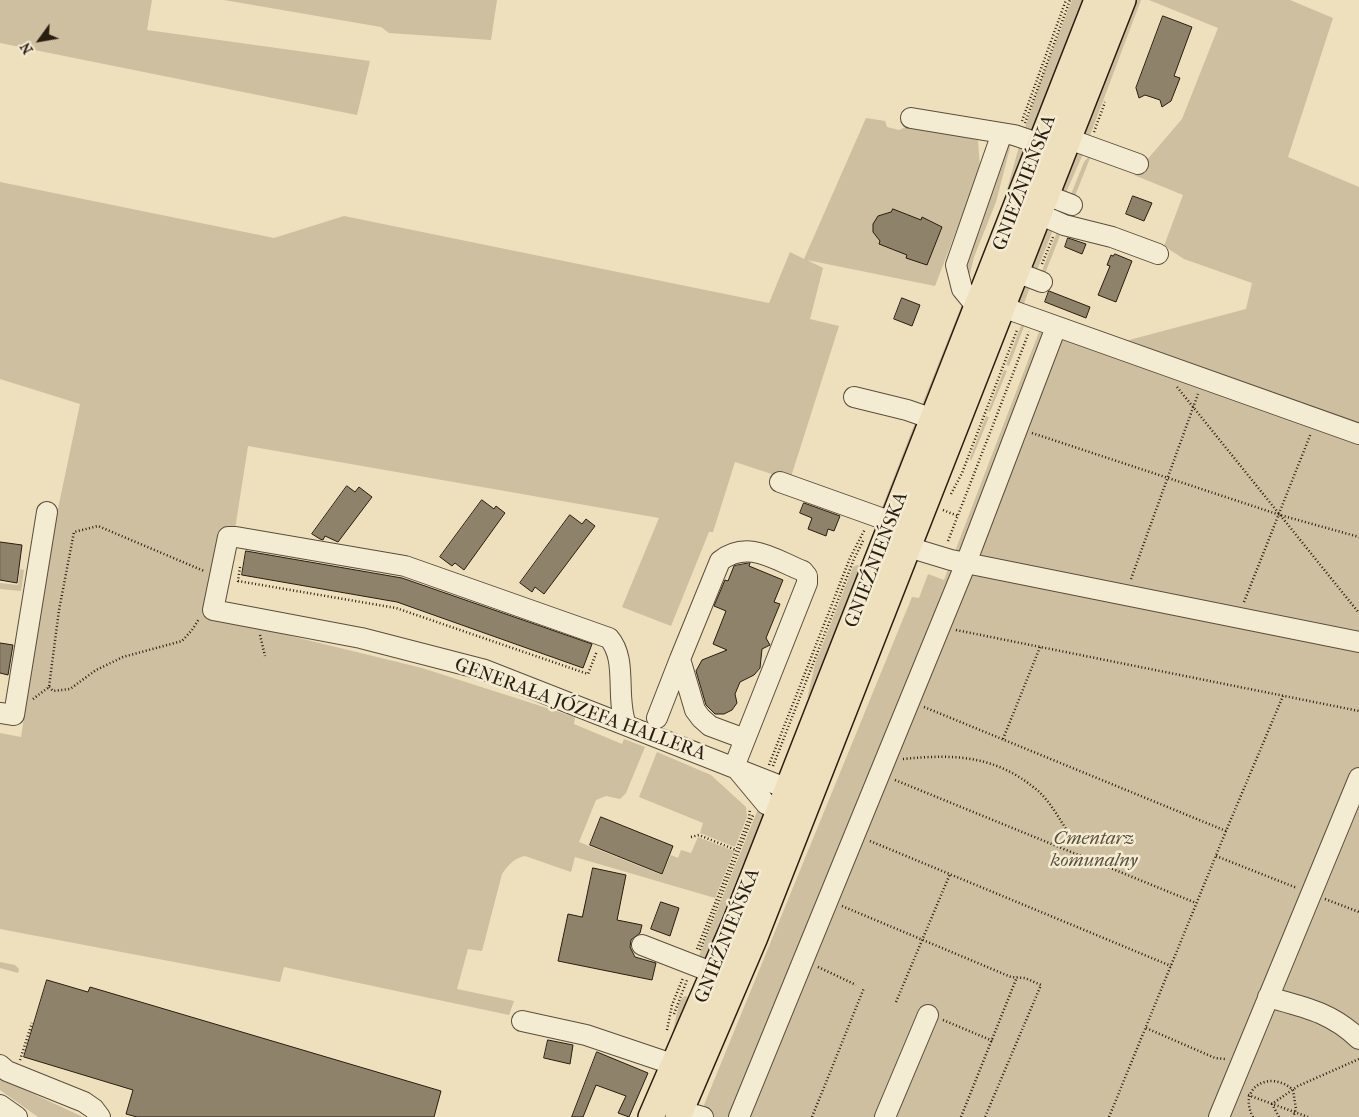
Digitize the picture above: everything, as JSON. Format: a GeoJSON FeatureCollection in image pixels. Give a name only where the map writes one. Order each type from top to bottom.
{"type":"FeatureCollection","features":[{"type":"Feature","properties":{"kind":"main road","name":"GNIEŹNIEŃSKA"},"geometry":{"type":"LineString","coordinates":[[651,1117],[665,1061],[714,973],[795,804],[908,547],[984,303],[1016,272],[1043,205],[1055,141],[1097,0]]}},
{"type":"Feature","properties":{"kind":"main road","name":"GNIEŹNIEŃSKA"},"geometry":{"type":"LineString","coordinates":[[692,1116],[749,952],[795,804],[892,522],[932,419],[1055,141],[1123,0]]}},
{"type":"Feature","properties":{"kind":"street"},"geometry":{"type":"LineString","coordinates":[[911,118],[1055,141],[1138,164]]}},
{"type":"Feature","properties":{"kind":"street"},"geometry":{"type":"LineString","coordinates":[[984,303],[960,284],[956,265],[1002,133]]}},
{"type":"Feature","properties":{"kind":"street"},"geometry":{"type":"LineString","coordinates":[[1043,205],[1072,205]]}},
{"type":"Feature","properties":{"kind":"street"},"geometry":{"type":"LineString","coordinates":[[1043,205],[1064,225],[1112,237],[1158,254]]}},
{"type":"Feature","properties":{"kind":"street"},"geometry":{"type":"LineString","coordinates":[[1016,272],[1042,282]]}},
{"type":"Feature","properties":{"kind":"street"},"geometry":{"type":"LineString","coordinates":[[951,294],[1034,319],[1359,434]]}},
{"type":"Feature","properties":{"kind":"street"},"geometry":{"type":"LineString","coordinates":[[739,1117],[940,627],[1056,328]]}},
{"type":"Feature","properties":{"kind":"street"},"geometry":{"type":"LineString","coordinates":[[854,397],[907,410],[932,419]]}},
{"type":"Feature","properties":{"kind":"street"},"geometry":{"type":"LineString","coordinates":[[780,482],[892,522]]}},
{"type":"Feature","properties":{"kind":"street"},"geometry":{"type":"LineString","coordinates":[[7,714],[36,533],[47,512]]}},
{"type":"Feature","properties":{"kind":"street"},"geometry":{"type":"LineString","coordinates":[[213,610],[228,537],[406,566],[604,636],[615,645],[619,654],[620,704],[626,725]]}},
{"type":"Feature","properties":{"kind":"street"},"geometry":{"type":"LineString","coordinates":[[908,547],[942,557],[1359,642]]}},
{"type":"Feature","properties":{"kind":"street"},"geometry":{"type":"LineString","coordinates":[[656,718],[720,561],[730,553],[743,549],[755,551],[803,571],[807,576],[807,583],[734,767]]}},
{"type":"Feature","properties":{"kind":"street","name":"GENERAŁA JÓZEFA HALLERA"},"geometry":{"type":"LineString","coordinates":[[213,610],[361,638],[485,670],[734,767],[766,804],[795,804]]}},
{"type":"Feature","properties":{"kind":"street"},"geometry":{"type":"LineString","coordinates":[[680,659],[693,703],[701,718],[710,726],[745,740]]}},
{"type":"Feature","properties":{"kind":"street"},"geometry":{"type":"LineString","coordinates":[[1219,1117],[1359,778]]}},
{"type":"Feature","properties":{"kind":"street"},"geometry":{"type":"LineString","coordinates":[[642,945],[714,973]]}},
{"type":"Feature","properties":{"kind":"street"},"geometry":{"type":"LineString","coordinates":[[1268,997],[1336,1019],[1359,1039]]}},
{"type":"Feature","properties":{"kind":"street"},"geometry":{"type":"LineString","coordinates":[[885,1117],[935,1017]]}},
{"type":"Feature","properties":{"kind":"street"},"geometry":{"type":"LineString","coordinates":[[522,1021],[586,1034],[665,1061]]}},
{"type":"Feature","properties":{"kind":"street"},"geometry":{"type":"LineString","coordinates":[[4,1060],[7,1071],[84,1102],[94,1109],[100,1117]]}},
{"type":"Feature","properties":{"kind":"street"},"geometry":{"type":"LineString","coordinates":[[0,1105],[17,1117]]}},
{"type":"Feature","properties":{"kind":"path"},"geometry":{"type":"LineString","coordinates":[[1021,124],[1066,0]]}},
{"type":"Feature","properties":{"kind":"path"},"geometry":{"type":"LineString","coordinates":[[942,557],[1034,319]]}},
{"type":"Feature","properties":{"kind":"path"},"geometry":{"type":"LineString","coordinates":[[1125,594],[1204,380]]}},
{"type":"Feature","properties":{"kind":"path"},"geometry":{"type":"LineString","coordinates":[[1176,386],[1359,613]]}},
{"type":"Feature","properties":{"kind":"path"},"geometry":{"type":"LineString","coordinates":[[1238,617],[1317,419]]}},
{"type":"Feature","properties":{"kind":"path"},"geometry":{"type":"LineString","coordinates":[[1018,429],[1280,515],[1359,537]]}},
{"type":"Feature","properties":{"kind":"path"},"geometry":{"type":"LineString","coordinates":[[7,714],[49,687],[59,610],[74,532],[98,526],[220,577]]}},
{"type":"Feature","properties":{"kind":"path"},"geometry":{"type":"LineString","coordinates":[[781,762],[766,769],[850,558],[866,527]]}},
{"type":"Feature","properties":{"kind":"path"},"geometry":{"type":"LineString","coordinates":[[241,538],[238,581],[396,608],[588,674],[604,636]]}},
{"type":"Feature","properties":{"kind":"path"},"geometry":{"type":"LineString","coordinates":[[850,558],[856,560]]}},
{"type":"Feature","properties":{"kind":"path"},"geometry":{"type":"LineString","coordinates":[[49,687],[53,691],[70,689],[96,670],[123,657],[182,642],[205,611],[213,610]]}},
{"type":"Feature","properties":{"kind":"path"},"geometry":{"type":"LineString","coordinates":[[264,620],[259,632],[265,656]]}},
{"type":"Feature","properties":{"kind":"path"},"geometry":{"type":"LineString","coordinates":[[940,627],[1359,711]]}},
{"type":"Feature","properties":{"kind":"path"},"geometry":{"type":"LineString","coordinates":[[1003,739],[1040,647]]}},
{"type":"Feature","properties":{"kind":"path"},"geometry":{"type":"LineString","coordinates":[[808,691],[813,669],[810,661]]}},
{"type":"Feature","properties":{"kind":"path"},"geometry":{"type":"LineString","coordinates":[[1109,1117],[1215,856],[1283,696]]}},
{"type":"Feature","properties":{"kind":"path"},"geometry":{"type":"LineString","coordinates":[[909,701],[1226,831]]}},
{"type":"Feature","properties":{"kind":"path"},"geometry":{"type":"LineString","coordinates":[[881,769],[900,759],[936,756],[963,756],[993,764],[1038,791],[1073,840]]}},
{"type":"Feature","properties":{"kind":"path"},"geometry":{"type":"LineString","coordinates":[[881,769],[1196,903]]}},
{"type":"Feature","properties":{"kind":"path"},"geometry":{"type":"LineString","coordinates":[[696,950],[749,818],[752,802]]}},
{"type":"Feature","properties":{"kind":"path"},"geometry":{"type":"LineString","coordinates":[[691,837],[699,835],[736,850]]}},
{"type":"Feature","properties":{"kind":"path"},"geometry":{"type":"LineString","coordinates":[[854,835],[1171,966]]}},
{"type":"Feature","properties":{"kind":"path"},"geometry":{"type":"LineString","coordinates":[[1215,856],[1359,912]]}},
{"type":"Feature","properties":{"kind":"path"},"geometry":{"type":"LineString","coordinates":[[896,1002],[950,874]]}},
{"type":"Feature","properties":{"kind":"path"},"geometry":{"type":"LineString","coordinates":[[840,905],[1011,977],[1025,978],[1041,985],[985,1117]]}},
{"type":"Feature","properties":{"kind":"path"},"geometry":{"type":"LineString","coordinates":[[803,961],[856,985]]}},
{"type":"Feature","properties":{"kind":"path"},"geometry":{"type":"LineString","coordinates":[[665,1061],[666,1033],[672,1005],[685,975]]}},
{"type":"Feature","properties":{"kind":"path"},"geometry":{"type":"LineString","coordinates":[[961,1117],[1017,978]]}},
{"type":"Feature","properties":{"kind":"path"},"geometry":{"type":"LineString","coordinates":[[812,1117],[864,988]]}},
{"type":"Feature","properties":{"kind":"path"},"geometry":{"type":"LineString","coordinates":[[935,1017],[993,1041]]}},
{"type":"Feature","properties":{"kind":"path"},"geometry":{"type":"LineString","coordinates":[[4,1060],[32,1023]]}},
{"type":"Feature","properties":{"kind":"path"},"geometry":{"type":"LineString","coordinates":[[1146,1028],[1215,1058],[1241,1062]]}},
{"type":"Feature","properties":{"kind":"path"},"geometry":{"type":"LineString","coordinates":[[1272,1104],[1293,1090],[1359,1059]]}},
{"type":"Feature","properties":{"kind":"path"},"geometry":{"type":"LineString","coordinates":[[1253,1117],[1249,1107],[1248,1095],[1256,1087],[1270,1080],[1282,1082],[1293,1090],[1296,1102],[1293,1117]]}},
{"type":"Feature","properties":{"kind":"path"},"geometry":{"type":"LineString","coordinates":[[1248,1095],[1308,1117]]}},
{"type":"Feature","properties":{"kind":"path"},"geometry":{"type":"LineString","coordinates":[[1272,1104],[1279,1117]]}},
{"type":"Feature","properties":{"kind":"green space"},"geometry":{"type":"Polygon","coordinates":[[[0,0],[152,0],[147,30],[370,61],[357,115],[0,43],[0,0]]]}},
{"type":"Feature","properties":{"kind":"green space"},"geometry":{"type":"Polygon","coordinates":[[[224,0],[497,0],[491,40],[389,33],[381,27],[224,0]]]}},
{"type":"Feature","properties":{"kind":"green space"},"geometry":{"type":"Polygon","coordinates":[[[1072,0],[1088,0],[1038,131],[1023,134],[1040,83],[1072,0]]]}},
{"type":"Feature","properties":{"kind":"green space"},"geometry":{"type":"Polygon","coordinates":[[[1131,0],[1141,0],[1089,138],[1083,133],[1131,0]]]}},
{"type":"Feature","properties":{"kind":"green space","name":"Cmentarz komunalny"},"geometry":{"type":"Polygon","coordinates":[[[1149,0],[1290,0],[1333,18],[1288,157],[1359,187],[1359,1117],[699,1117],[912,597],[919,598],[928,574],[944,580],[1044,319],[1114,344],[1246,309],[1252,283],[1184,259],[1164,246],[1183,195],[1134,175],[1182,119],[1218,28],[1149,0]]]}},
{"type":"Feature","properties":{"kind":"green space"},"geometry":{"type":"Polygon","coordinates":[[[866,118],[885,121],[887,127],[899,130],[909,126],[978,140],[980,169],[935,286],[807,260],[823,268],[810,319],[839,326],[790,480],[735,462],[713,532],[709,532],[671,626],[622,607],[659,518],[248,446],[221,619],[422,668],[575,717],[574,724],[622,744],[624,739],[645,747],[626,793],[620,799],[606,796],[596,800],[579,842],[662,875],[671,855],[678,858],[681,850],[691,853],[698,837],[734,851],[715,898],[575,857],[571,872],[525,856],[514,860],[502,874],[482,951],[468,949],[457,989],[514,1001],[509,1015],[284,967],[280,982],[0,929],[0,733],[21,737],[51,542],[80,404],[0,379],[0,182],[274,238],[344,216],[769,303],[790,252],[804,259],[866,118]]]}},
{"type":"Feature","properties":{"kind":"green space"},"geometry":{"type":"Polygon","coordinates":[[[1012,140],[996,202],[974,257],[968,282],[960,271],[979,232],[1005,152],[1012,140]]]}},
{"type":"Feature","properties":{"kind":"green space"},"geometry":{"type":"Polygon","coordinates":[[[1020,143],[1027,152],[981,266],[981,259],[1003,204],[1020,143]]]}},
{"type":"Feature","properties":{"kind":"green space"},"geometry":{"type":"Polygon","coordinates":[[[1074,151],[1083,154],[1064,197],[1056,190],[1074,151]]]}},
{"type":"Feature","properties":{"kind":"green space"},"geometry":{"type":"Polygon","coordinates":[[[1092,153],[1073,201],[1069,199],[1084,162],[1092,153]]]}},
{"type":"Feature","properties":{"kind":"green space"},"geometry":{"type":"Polygon","coordinates":[[[1042,225],[1055,225],[1035,275],[1026,266],[1042,225]]]}},
{"type":"Feature","properties":{"kind":"green space"},"geometry":{"type":"Polygon","coordinates":[[[1059,227],[1063,228],[1044,276],[1040,276],[1059,227]]]}},
{"type":"Feature","properties":{"kind":"green space"},"geometry":{"type":"Polygon","coordinates":[[[1032,282],[1021,311],[1016,308],[1020,283],[1032,282]]]}},
{"type":"Feature","properties":{"kind":"green space"},"geometry":{"type":"Polygon","coordinates":[[[963,302],[965,306],[929,404],[921,407],[963,302]]]}},
{"type":"Feature","properties":{"kind":"green space"},"geometry":{"type":"Polygon","coordinates":[[[1022,323],[1025,324],[1009,366],[1006,365],[1022,323]]]}},
{"type":"Feature","properties":{"kind":"green space"},"geometry":{"type":"Polygon","coordinates":[[[1004,370],[1007,371],[990,412],[988,411],[1004,370]]]}},
{"type":"Feature","properties":{"kind":"green space"},"geometry":{"type":"Polygon","coordinates":[[[986,416],[989,417],[971,461],[970,458],[986,416]]]}},
{"type":"Feature","properties":{"kind":"green space"},"geometry":{"type":"Polygon","coordinates":[[[916,420],[918,423],[890,506],[881,510],[916,420]]]}},
{"type":"Feature","properties":{"kind":"green space"},"geometry":{"type":"Polygon","coordinates":[[[857,565],[866,568],[833,652],[807,699],[815,664],[853,567],[857,565]]]}},
{"type":"Feature","properties":{"kind":"green space"},"geometry":{"type":"Polygon","coordinates":[[[20,569],[24,570],[21,591],[0,589],[0,583],[18,585],[20,569]]]}},
{"type":"Feature","properties":{"kind":"green space"},"geometry":{"type":"Polygon","coordinates":[[[657,752],[711,775],[746,807],[747,817],[735,847],[700,833],[703,823],[639,797],[657,752]]]}},
{"type":"Feature","properties":{"kind":"green space"},"geometry":{"type":"Polygon","coordinates":[[[760,804],[767,814],[714,957],[697,961],[760,804]]]}},
{"type":"Feature","properties":{"kind":"green space"},"geometry":{"type":"Polygon","coordinates":[[[0,962],[15,965],[19,969],[18,973],[0,968],[0,962]]]}},
{"type":"Feature","properties":{"kind":"green space"},"geometry":{"type":"Polygon","coordinates":[[[685,996],[695,999],[673,1050],[664,1054],[672,1035],[680,1000],[685,996]]]}},
{"type":"Feature","properties":{"kind":"green space"},"geometry":{"type":"Polygon","coordinates":[[[0,1075],[8,1082],[83,1117],[38,1117],[0,1090],[0,1075]]]}},
{"type":"Feature","properties":{"kind":"building"},"geometry":{"type":"Polygon","coordinates":[[[1163,16],[1192,27],[1174,76],[1180,78],[1171,101],[1162,107],[1160,100],[1145,95],[1139,98],[1136,88],[1163,16]]]}},
{"type":"Feature","properties":{"kind":"building"},"geometry":{"type":"Polygon","coordinates":[[[1133,196],[1152,203],[1144,221],[1126,214],[1133,196]]]}},
{"type":"Feature","properties":{"kind":"building"},"geometry":{"type":"Polygon","coordinates":[[[893,209],[921,220],[922,217],[942,227],[927,265],[906,258],[907,255],[879,244],[880,241],[873,232],[873,224],[878,216],[891,212],[893,209]]]}},
{"type":"Feature","properties":{"kind":"building"},"geometry":{"type":"Polygon","coordinates":[[[1068,238],[1086,244],[1082,254],[1065,247],[1068,238]]]}},
{"type":"Feature","properties":{"kind":"building"},"geometry":{"type":"Polygon","coordinates":[[[1115,254],[1132,261],[1116,302],[1098,295],[1110,266],[1107,265],[1111,255],[1115,254]]]}},
{"type":"Feature","properties":{"kind":"building"},"geometry":{"type":"Polygon","coordinates":[[[1049,291],[1090,307],[1086,318],[1045,302],[1049,291]]]}},
{"type":"Feature","properties":{"kind":"building"},"geometry":{"type":"Polygon","coordinates":[[[902,298],[920,305],[912,326],[894,319],[902,298]]]}},
{"type":"Feature","properties":{"kind":"building"},"geometry":{"type":"Polygon","coordinates":[[[347,486],[355,492],[359,487],[372,497],[338,542],[325,536],[323,540],[320,539],[312,534],[347,486]]]}},
{"type":"Feature","properties":{"kind":"building"},"geometry":{"type":"Polygon","coordinates":[[[482,500],[494,509],[496,506],[505,513],[464,570],[455,563],[452,566],[440,557],[482,500]]]}},
{"type":"Feature","properties":{"kind":"building"},"geometry":{"type":"Polygon","coordinates":[[[804,503],[840,516],[834,531],[828,529],[826,536],[808,529],[812,518],[800,513],[804,503]]]}},
{"type":"Feature","properties":{"kind":"building"},"geometry":{"type":"Polygon","coordinates":[[[570,515],[582,524],[586,519],[595,526],[544,594],[535,587],[532,592],[520,583],[570,515]]]}},
{"type":"Feature","properties":{"kind":"building"},"geometry":{"type":"Polygon","coordinates":[[[0,542],[22,545],[17,583],[0,580],[0,542]]]}},
{"type":"Feature","properties":{"kind":"building"},"geometry":{"type":"Polygon","coordinates":[[[246,551],[402,578],[592,644],[583,668],[397,602],[242,575],[246,551]]]}},
{"type":"Feature","properties":{"kind":"building"},"geometry":{"type":"Polygon","coordinates":[[[750,563],[749,566],[783,580],[774,602],[780,604],[766,638],[770,645],[762,649],[760,668],[754,675],[740,682],[735,694],[737,703],[732,710],[724,714],[715,714],[706,705],[696,671],[702,660],[727,650],[713,644],[726,611],[714,606],[725,580],[728,581],[734,566],[750,563]]]}},
{"type":"Feature","properties":{"kind":"building"},"geometry":{"type":"Polygon","coordinates":[[[0,643],[13,645],[8,675],[0,673],[0,643]]]}},
{"type":"Feature","properties":{"kind":"building"},"geometry":{"type":"Polygon","coordinates":[[[601,817],[673,846],[662,874],[590,845],[601,817]]]}},
{"type":"Feature","properties":{"kind":"building"},"geometry":{"type":"Polygon","coordinates":[[[593,868],[626,875],[617,920],[642,925],[640,933],[631,940],[630,947],[635,957],[656,963],[652,980],[558,961],[568,914],[582,917],[593,868]]]}},
{"type":"Feature","properties":{"kind":"building"},"geometry":{"type":"Polygon","coordinates":[[[661,902],[679,908],[670,936],[651,929],[661,902]]]}},
{"type":"Feature","properties":{"kind":"building"},"geometry":{"type":"Polygon","coordinates":[[[47,980],[88,992],[90,987],[441,1091],[434,1117],[137,1117],[126,1114],[133,1090],[24,1057],[47,980]]]}},
{"type":"Feature","properties":{"kind":"building"},"geometry":{"type":"Polygon","coordinates":[[[548,1040],[573,1045],[570,1064],[544,1058],[548,1040]]]}},
{"type":"Feature","properties":{"kind":"building"},"geometry":{"type":"Polygon","coordinates":[[[597,1052],[648,1073],[629,1117],[618,1113],[626,1096],[596,1085],[583,1117],[572,1117],[597,1052]]]}}]}
